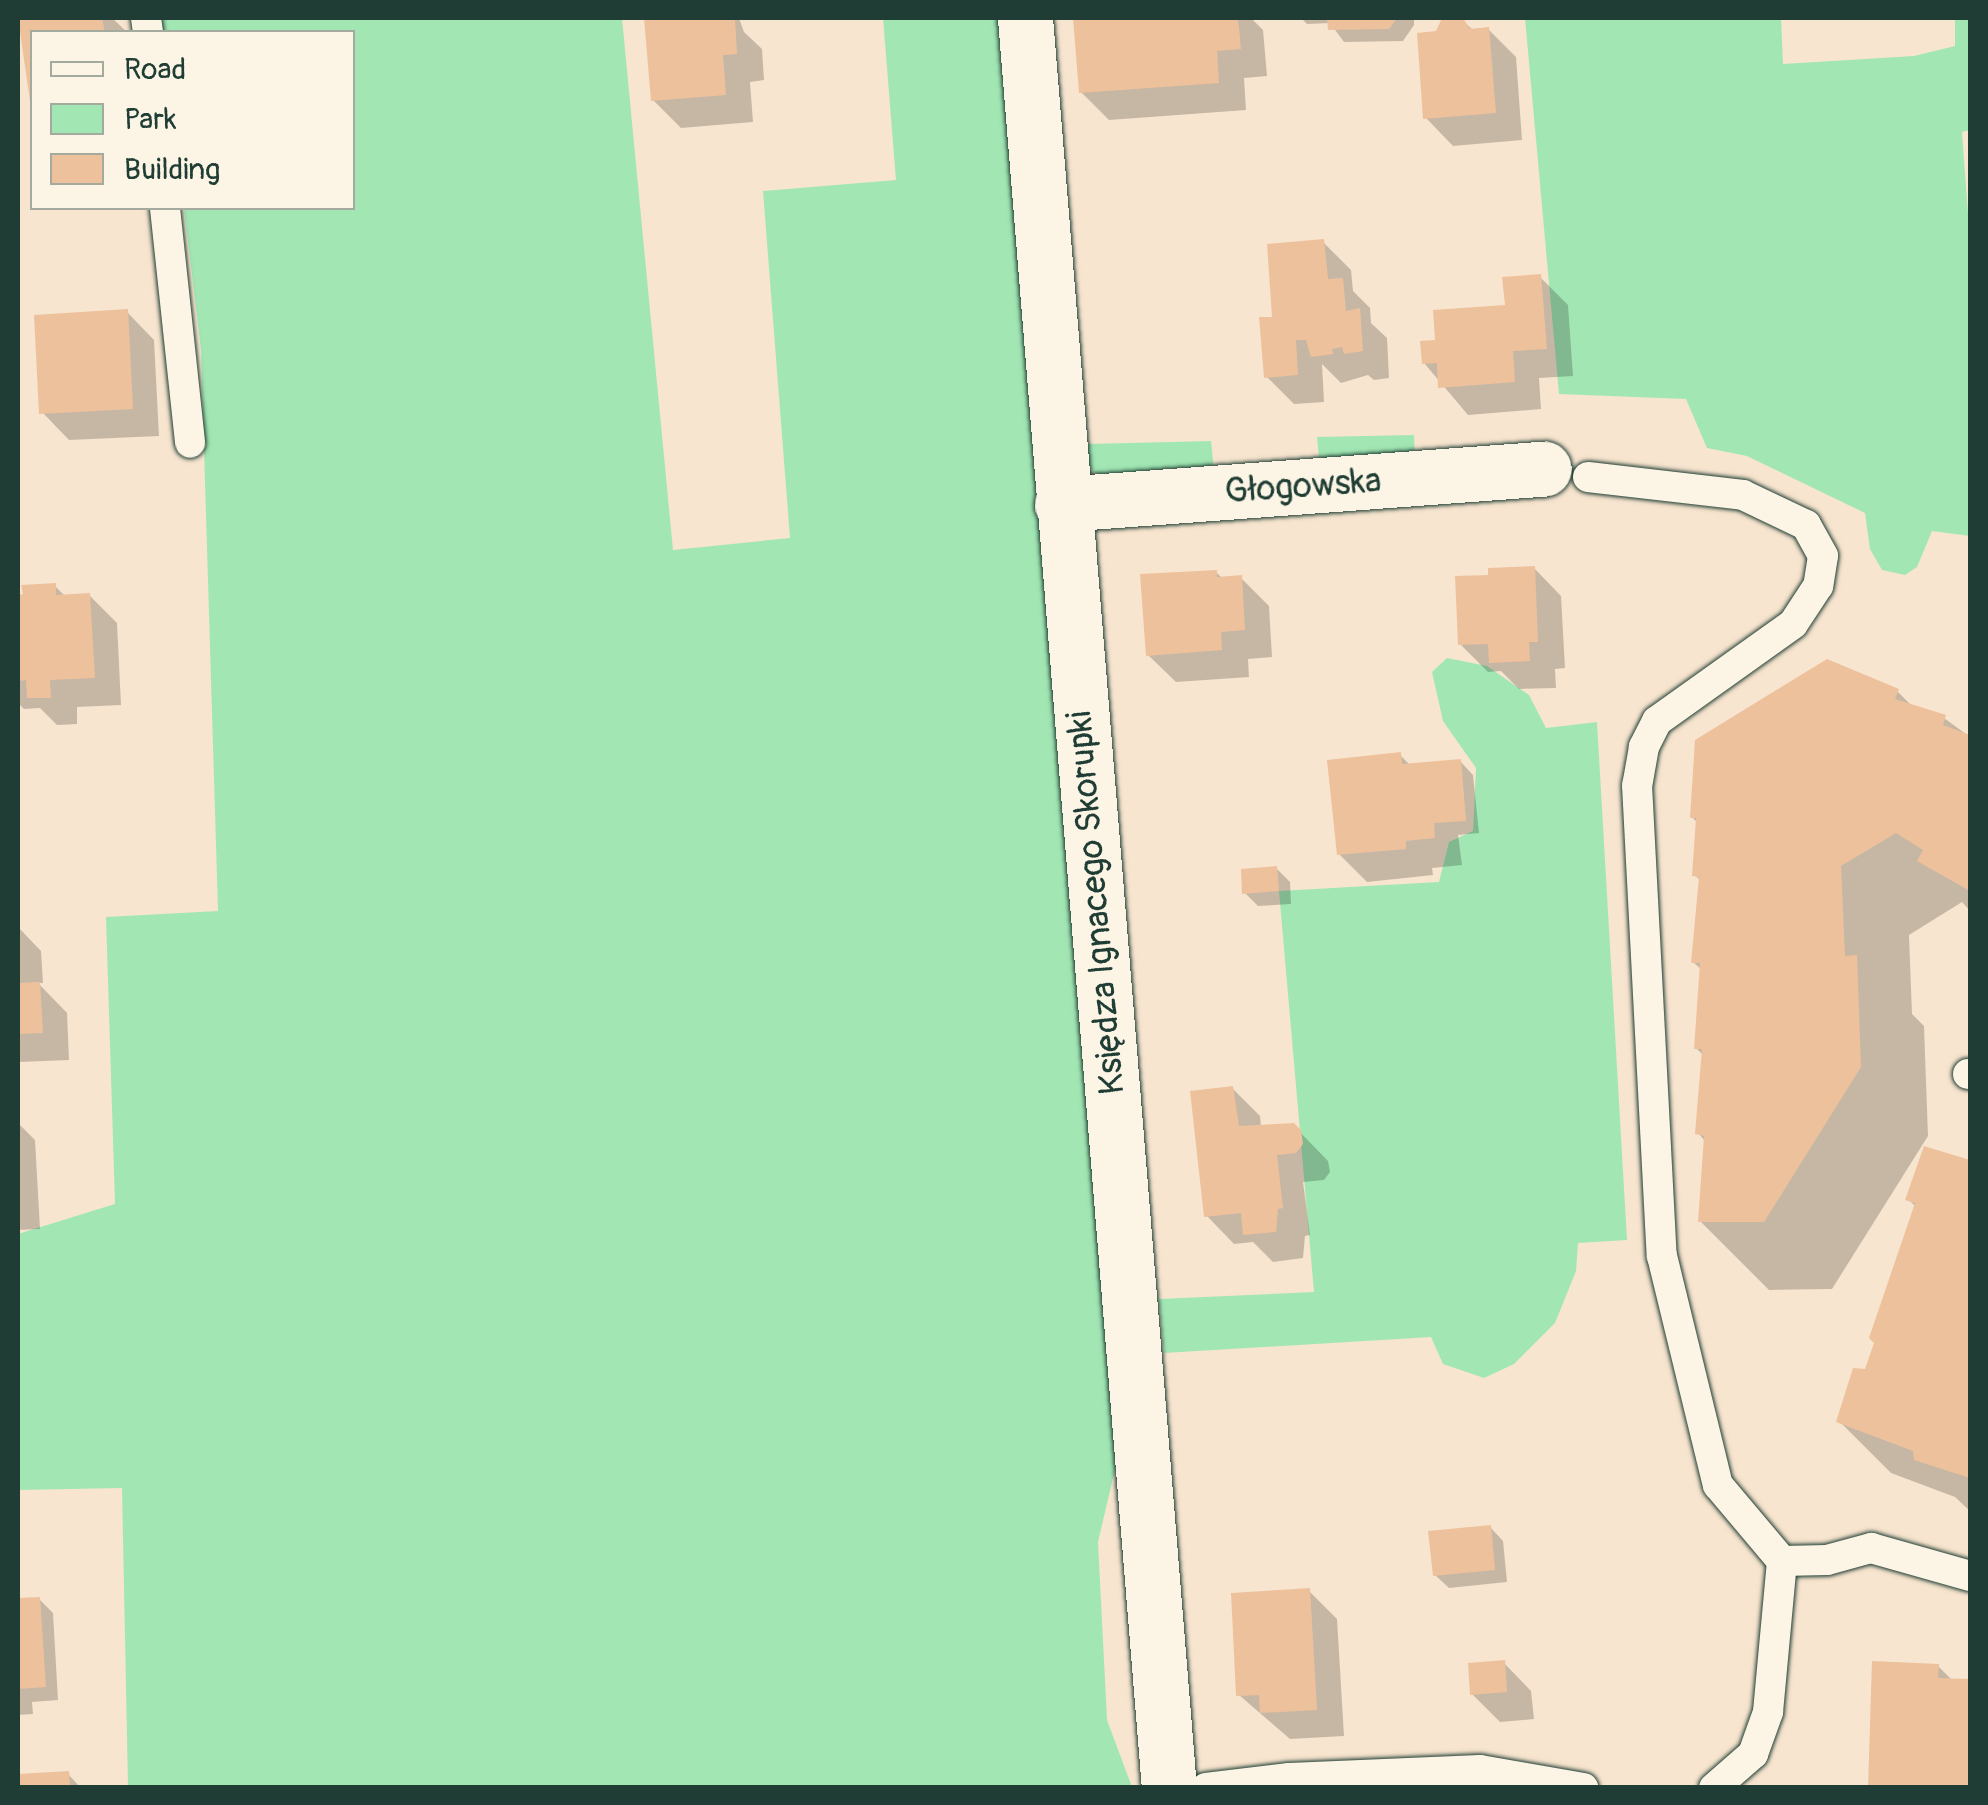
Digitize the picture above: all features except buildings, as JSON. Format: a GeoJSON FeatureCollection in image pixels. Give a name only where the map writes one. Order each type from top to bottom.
{"type":"FeatureCollection","features":[{"type":"Feature","properties":{"kind":"street","name":"Księdza Ignacego Skorupki"},"geometry":{"type":"LineString","coordinates":[[1025,18],[1169,1788]]}},
{"type":"Feature","properties":{"kind":"street","name":"Głogowska"},"geometry":{"type":"LineString","coordinates":[[1062,504],[1566,473]]}},
{"type":"Feature","properties":{"kind":"lane"},"geometry":{"type":"LineString","coordinates":[[166,210],[190,443]]}},
{"type":"Feature","properties":{"kind":"lane"},"geometry":{"type":"LineString","coordinates":[[1566,473],[1743,494],[1806,525],[1823,556],[1818,586],[1793,624],[1657,722],[1644,747],[1637,785],[1662,1256],[1718,1484],[1782,1561],[1768,1712],[1753,1754],[1714,1788]]}},
{"type":"Feature","properties":{"kind":"lane"},"geometry":{"type":"LineString","coordinates":[[1782,1561],[1827,1560],[1871,1548],[1970,1576]]}},
{"type":"Feature","properties":{"kind":"lane"},"geometry":{"type":"LineString","coordinates":[[1206,1788],[1289,1778],[1480,1770],[1583,1788]]}},
{"type":"Feature","properties":{"kind":"green space"},"geometry":{"type":"Polygon","coordinates":[[[161,18],[622,18],[673,550],[790,538],[763,191],[896,180],[883,18],[1002,18],[1125,1427],[1098,1542],[1107,1720],[1132,1787],[128,1787],[122,1488],[18,1490],[18,1234],[115,1204],[106,917],[218,911],[201,350],[184,210],[355,210],[355,30],[163,30],[161,18]]]}},
{"type":"Feature","properties":{"kind":"green space"},"geometry":{"type":"Polygon","coordinates":[[[1525,18],[1781,18],[1783,64],[1914,56],[1955,46],[1955,18],[1970,18],[1970,130],[1962,132],[1970,241],[1970,536],[1932,531],[1917,567],[1905,575],[1882,570],[1870,549],[1865,513],[1747,456],[1707,448],[1686,399],[1559,394],[1525,18]]]}},
{"type":"Feature","properties":{"kind":"green space"},"geometry":{"type":"Polygon","coordinates":[[[1414,435],[1415,461],[1320,468],[1317,437],[1414,435]]]}},
{"type":"Feature","properties":{"kind":"green space"},"geometry":{"type":"Polygon","coordinates":[[[1211,441],[1214,471],[1108,477],[1093,472],[1089,464],[1087,444],[1211,441]]]}},
{"type":"Feature","properties":{"kind":"green space"},"geometry":{"type":"Polygon","coordinates":[[[1447,658],[1487,666],[1529,695],[1546,728],[1597,722],[1627,1240],[1578,1243],[1576,1271],[1555,1323],[1514,1364],[1484,1378],[1443,1364],[1431,1337],[1164,1353],[1159,1299],[1314,1292],[1279,891],[1439,882],[1449,842],[1473,831],[1476,768],[1443,721],[1432,672],[1447,658]]]}}]}
